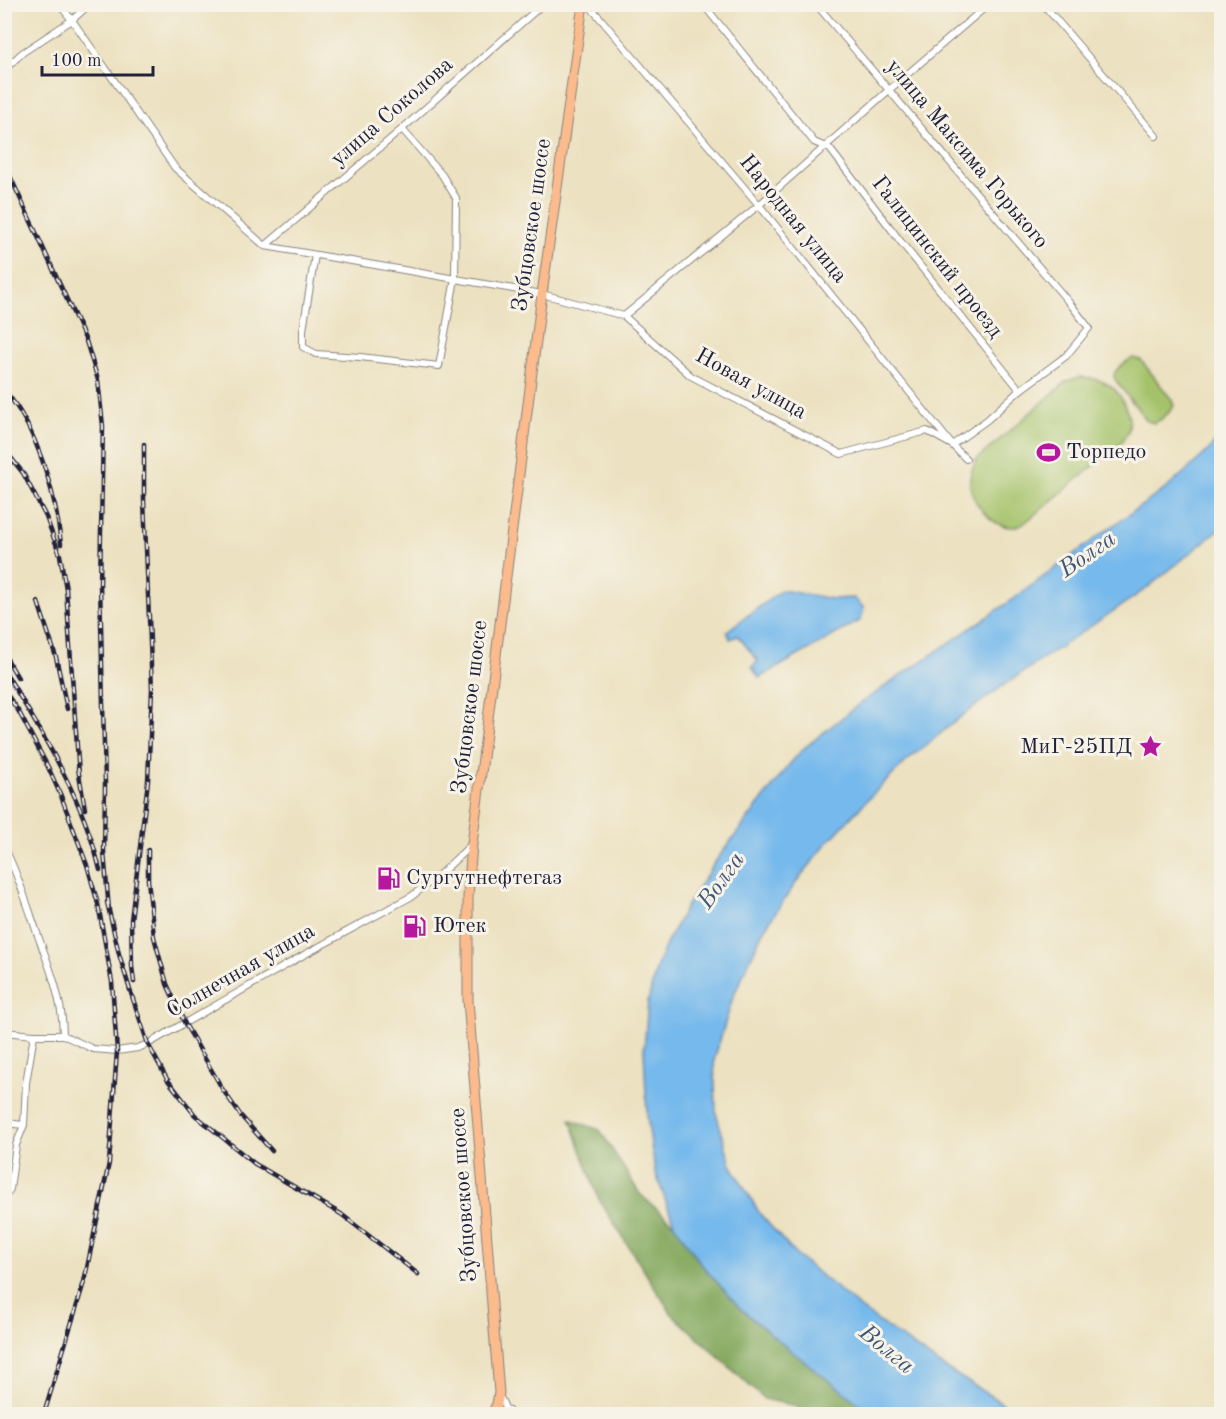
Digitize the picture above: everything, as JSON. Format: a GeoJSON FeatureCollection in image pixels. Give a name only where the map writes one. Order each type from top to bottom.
{"type":"FeatureCollection","features":[{"type":"Feature","properties":{"kind":"main road","name":"Зубцовское шоссе"},"geometry":{"type":"LineString","coordinates":[[499,1393],[468,1000],[468,897],[472,844],[542,294],[584,4]]}},
{"type":"Feature","properties":{"kind":"main road"},"geometry":{"type":"LineString","coordinates":[[492,1414],[499,1393]]}},
{"type":"Feature","properties":{"kind":"street"},"geometry":{"type":"LineString","coordinates":[[59,4],[175,168],[265,246]]}},
{"type":"Feature","properties":{"kind":"street"},"geometry":{"type":"LineString","coordinates":[[4,70],[22,52],[72,20],[90,4]]}},
{"type":"Feature","properties":{"kind":"street","name":"улица Соколова"},"geometry":{"type":"LineString","coordinates":[[265,246],[543,4]]}},
{"type":"Feature","properties":{"kind":"street","name":"Народная улица"},"geometry":{"type":"LineString","coordinates":[[588,4],[759,205],[952,445],[966,459]]}},
{"type":"Feature","properties":{"kind":"street","name":"Галицинский проезд"},"geometry":{"type":"LineString","coordinates":[[703,4],[814,142],[830,149],[901,242],[1020,390]]}},
{"type":"Feature","properties":{"kind":"street","name":"улица Максима Горького"},"geometry":{"type":"LineString","coordinates":[[816,4],[1089,328],[1066,356],[1020,390]]}},
{"type":"Feature","properties":{"kind":"street"},"geometry":{"type":"LineString","coordinates":[[624,316],[759,205],[989,4]]}},
{"type":"Feature","properties":{"kind":"street"},"geometry":{"type":"LineString","coordinates":[[1043,4],[1156,136]]}},
{"type":"Feature","properties":{"kind":"street"},"geometry":{"type":"LineString","coordinates":[[315,255],[303,330],[303,347],[316,354],[439,366],[455,279],[456,198],[442,175],[402,129]]}},
{"type":"Feature","properties":{"kind":"street","name":"Новая улица"},"geometry":{"type":"LineString","coordinates":[[265,246],[542,294],[624,316],[691,376],[841,454],[927,431],[952,445]]}},
{"type":"Feature","properties":{"kind":"street"},"geometry":{"type":"LineString","coordinates":[[952,445],[987,420],[1020,390]]}},
{"type":"Feature","properties":{"kind":"street","name":"Солнечная улица"},"geometry":{"type":"LineString","coordinates":[[4,1032],[63,1035],[93,1049],[117,1052],[148,1044],[412,896],[438,876],[472,844]]}},
{"type":"Feature","properties":{"kind":"street"},"geometry":{"type":"LineString","coordinates":[[4,846],[22,889],[48,965],[63,1019],[63,1035]]}},
{"type":"Feature","properties":{"kind":"street"},"geometry":{"type":"LineString","coordinates":[[4,1198],[10,1190],[16,1145],[24,1125],[26,1083],[34,1035]]}},
{"type":"Feature","properties":{"kind":"street"},"geometry":{"type":"LineString","coordinates":[[4,1123],[24,1125]]}},
{"type":"Feature","properties":{"kind":"street","name":"Зубцовское шоссе"},"geometry":{"type":"LineString","coordinates":[[499,1393],[505,1408],[512,1414]]}},
{"type":"Feature","properties":{"kind":"green space"},"geometry":{"type":"Polygon","coordinates":[[[1133,358],[1141,360],[1172,400],[1174,406],[1154,423],[1147,421],[1114,378],[1116,370],[1133,358]]]}},
{"type":"Feature","properties":{"kind":"green space","name":"Торпедо"},"geometry":{"type":"Polygon","coordinates":[[[1079,377],[1095,379],[1109,385],[1119,394],[1129,417],[1128,432],[1120,444],[1025,522],[1014,527],[998,524],[978,506],[971,490],[970,477],[976,460],[1067,381],[1079,377]]]}},
{"type":"Feature","properties":{"kind":"green space"},"geometry":{"type":"Polygon","coordinates":[[[570,1119],[600,1130],[640,1194],[674,1224],[701,1264],[740,1308],[872,1414],[797,1414],[796,1406],[764,1399],[671,1313],[599,1200],[570,1119]]]}},
{"type":"Feature","properties":{"kind":"water","name":"Волга"},"geometry":{"type":"Polygon","coordinates":[[[1221,435],[1221,528],[1146,589],[1007,683],[909,759],[827,843],[795,884],[763,931],[733,997],[714,1060],[716,1113],[731,1165],[760,1214],[795,1254],[864,1311],[939,1364],[1020,1414],[872,1414],[740,1308],[701,1264],[674,1224],[655,1171],[647,1116],[644,1050],[648,1001],[657,966],[686,907],[715,862],[803,749],[859,704],[1012,600],[1168,487],[1208,451],[1221,435]]]}},
{"type":"Feature","properties":{"kind":"water"},"geometry":{"type":"Polygon","coordinates":[[[782,590],[832,599],[854,598],[864,608],[861,620],[759,678],[752,667],[758,661],[738,636],[730,639],[727,631],[782,590]]]}},
{"type":"Feature","properties":{"kind":"railway"},"geometry":{"type":"LineString","coordinates":[[4,163],[86,341],[98,380],[103,426],[100,584],[105,784],[104,852],[109,910]]}},
{"type":"Feature","properties":{"kind":"railway"},"geometry":{"type":"LineString","coordinates":[[4,390],[26,423],[43,462],[55,504],[61,544]]}},
{"type":"Feature","properties":{"kind":"railway"},"geometry":{"type":"LineString","coordinates":[[134,982],[131,920],[148,781],[152,689],[144,500],[144,444]]}},
{"type":"Feature","properties":{"kind":"railway"},"geometry":{"type":"LineString","coordinates":[[4,449],[23,473],[46,517],[60,555],[66,589],[79,775]]}},
{"type":"Feature","properties":{"kind":"railway"},"geometry":{"type":"LineString","coordinates":[[38,602],[56,657],[67,709]]}},
{"type":"Feature","properties":{"kind":"railway"},"geometry":{"type":"LineString","coordinates":[[4,654],[18,678]]}},
{"type":"Feature","properties":{"kind":"railway"},"geometry":{"type":"LineString","coordinates":[[4,670],[60,766],[83,817],[100,870]]}},
{"type":"Feature","properties":{"kind":"railway"},"geometry":{"type":"LineString","coordinates":[[4,690],[19,712],[48,767],[87,865],[98,904],[112,982],[117,1051],[109,1163],[84,1282],[44,1414]]}},
{"type":"Feature","properties":{"kind":"railway"},"geometry":{"type":"LineString","coordinates":[[78,768],[85,809]]}},
{"type":"Feature","properties":{"kind":"railway"},"geometry":{"type":"LineString","coordinates":[[148,850],[148,880],[154,937],[167,984],[185,1024],[223,1090],[241,1116],[272,1151]]}},
{"type":"Feature","properties":{"kind":"railway"},"geometry":{"type":"LineString","coordinates":[[107,902],[119,954],[148,1044],[167,1079],[195,1115],[255,1164],[341,1214],[418,1274]]}},
{"type":"Feature","properties":{"kind":"place","name":"Торпедо"},"geometry":{"type":"Point","coordinates":[1048,452]}},
{"type":"Feature","properties":{"kind":"place","name":"МиГ-25ПД"},"geometry":{"type":"Point","coordinates":[1150,747]}},
{"type":"Feature","properties":{"kind":"place","name":"Сургутнефтегаз"},"geometry":{"type":"Point","coordinates":[388,878]}},
{"type":"Feature","properties":{"kind":"place","name":"Ютек"},"geometry":{"type":"Point","coordinates":[415,926]}}]}
